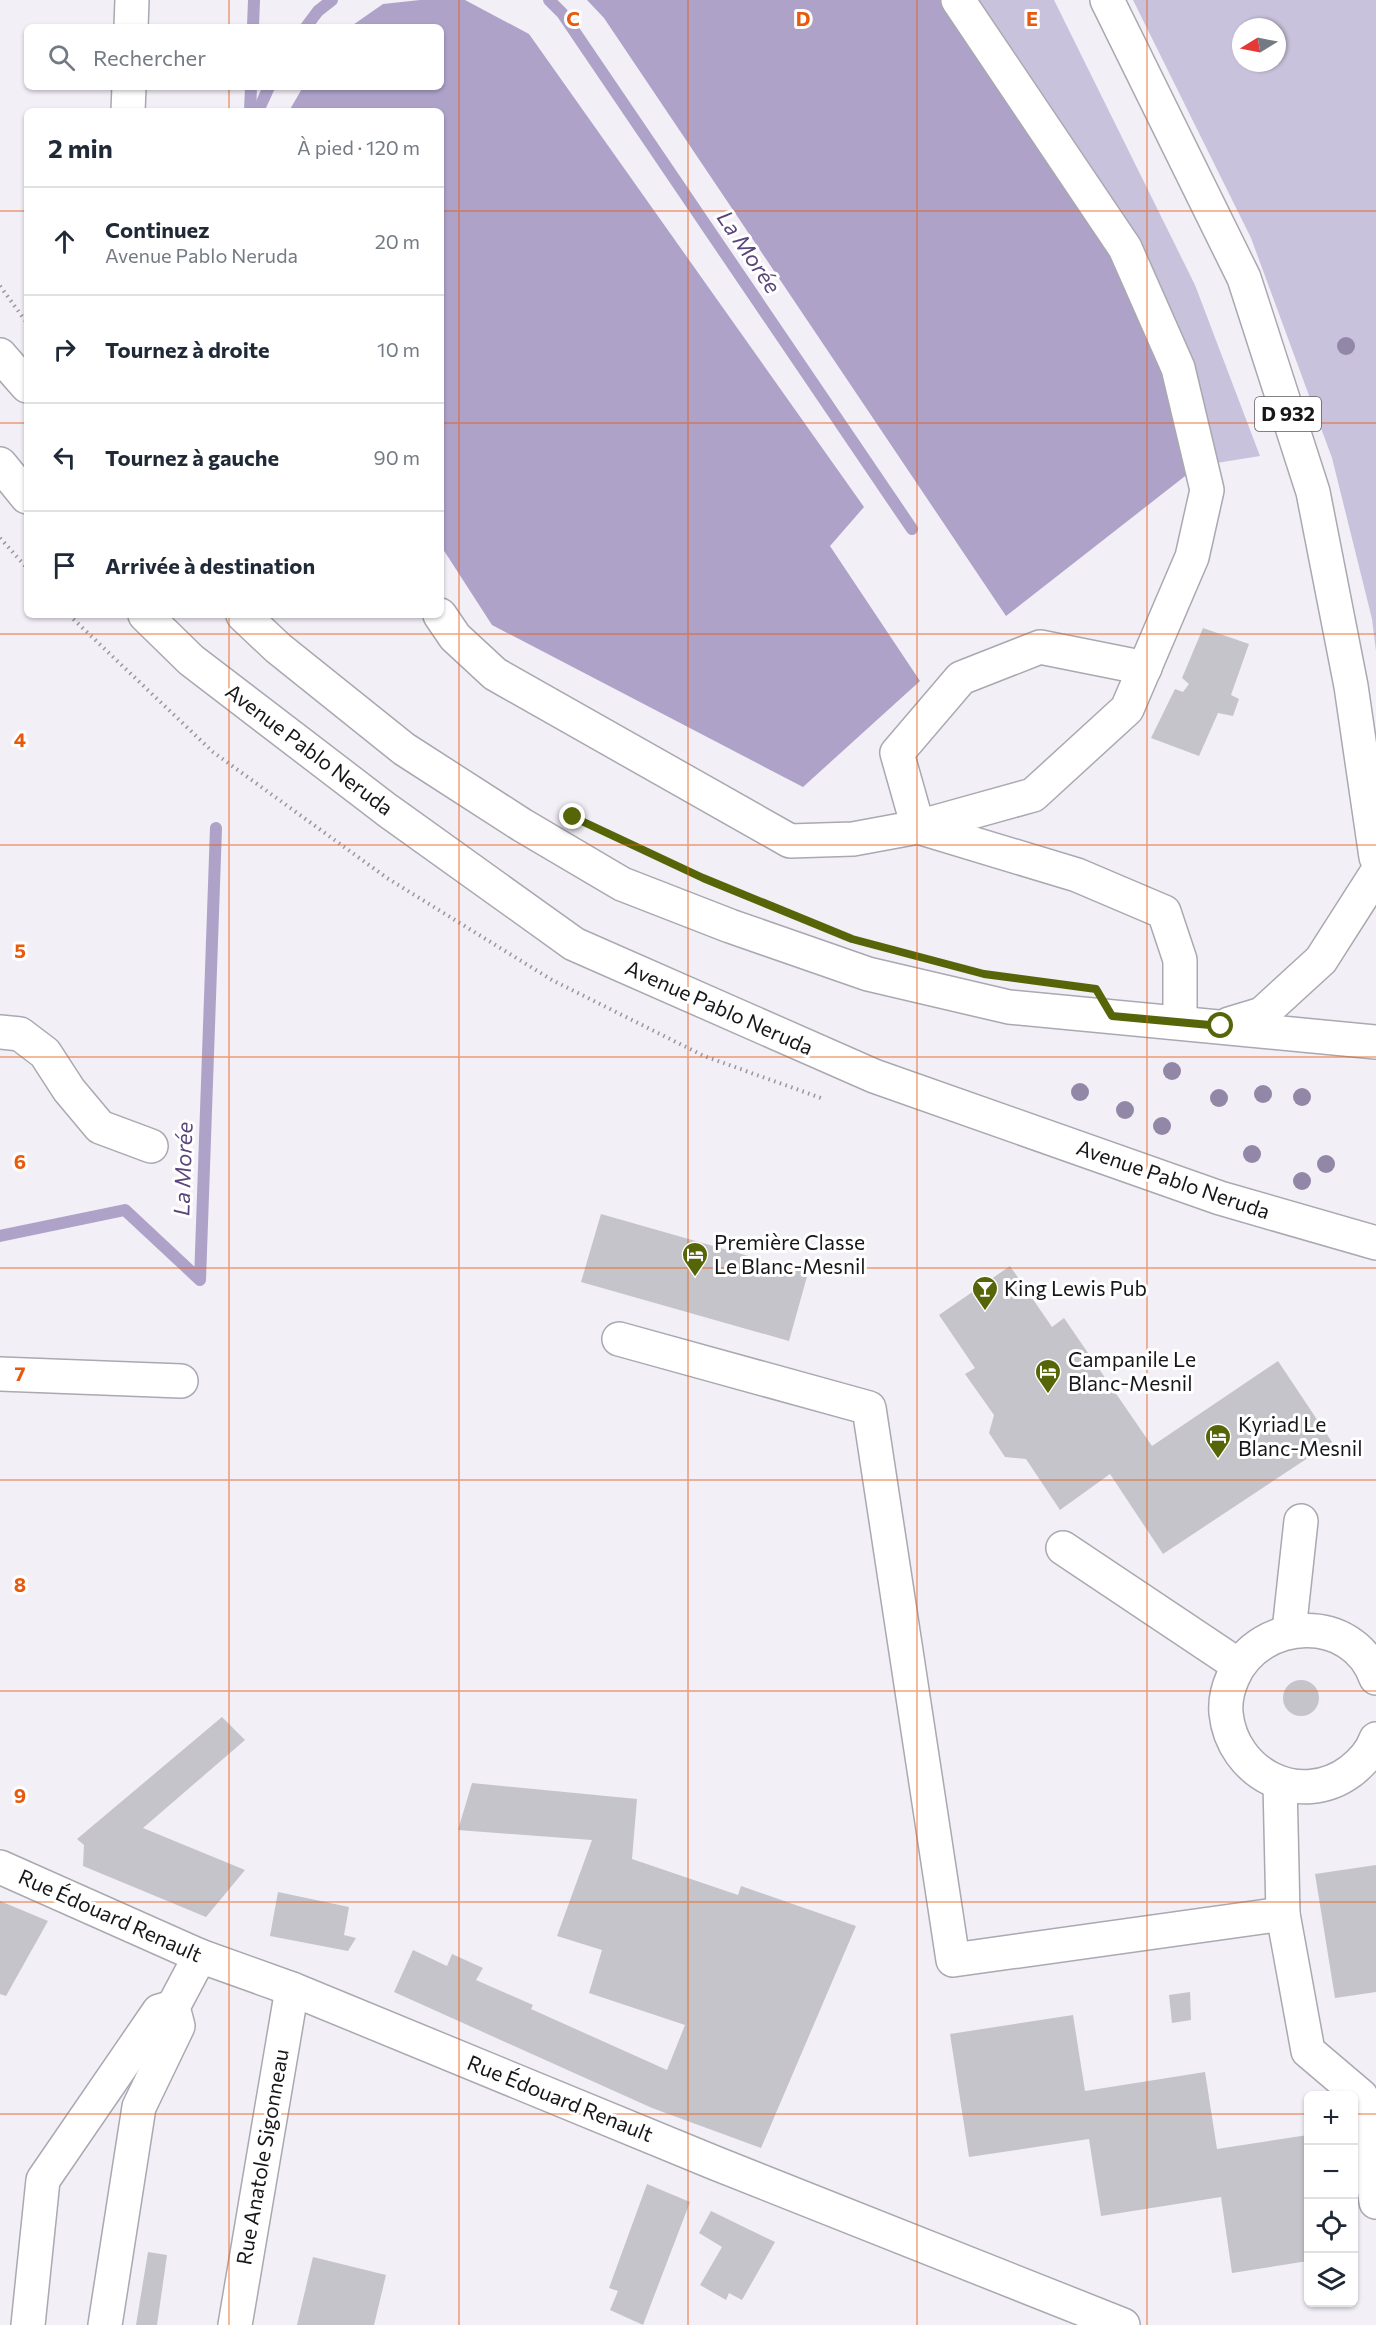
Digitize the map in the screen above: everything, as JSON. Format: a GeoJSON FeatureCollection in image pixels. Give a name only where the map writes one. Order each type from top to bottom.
{"type":"FeatureCollection","features":[{"type":"Feature","properties":{"kind":"main road"},"geometry":{"type":"LineString","coordinates":[[131,24],[132,0]]}},
{"type":"Feature","properties":{"kind":"main road"},"geometry":{"type":"LineString","coordinates":[[442,618],[455,637],[495,674],[790,841],[854,839],[918,828],[1033,795],[1128,709],[1192,557],[1208,490],[1178,368],[1125,248],[958,0]]}},
{"type":"Feature","properties":{"kind":"main road","name":"D 932"},"geometry":{"type":"LineString","coordinates":[[1107,0],[1244,278],[1313,492],[1351,686],[1376,857]]}},
{"type":"Feature","properties":{"kind":"main road"},"geometry":{"type":"LineString","coordinates":[[128,108],[129,90]]}},
{"type":"Feature","properties":{"kind":"main road"},"geometry":{"type":"LineString","coordinates":[[0,355],[24,383]]}},
{"type":"Feature","properties":{"kind":"main road"},"geometry":{"type":"LineString","coordinates":[[0,464],[24,493]]}},
{"type":"Feature","properties":{"kind":"main road","name":"Avenue Pablo Neruda"},"geometry":{"type":"LineString","coordinates":[[148,618],[191,660],[387,810],[574,944],[874,1076],[1220,1198],[1376,1244]]}},
{"type":"Feature","properties":{"kind":"main road"},"geometry":{"type":"LineString","coordinates":[[246,618],[278,648],[404,749],[522,825],[622,884],[730,926],[868,974],[1010,1007],[1376,1042]]}},
{"type":"Feature","properties":{"kind":"main road"},"geometry":{"type":"LineString","coordinates":[[918,828],[897,753],[961,678],[1040,647],[1144,668]]}},
{"type":"Feature","properties":{"kind":"main road"},"geometry":{"type":"LineString","coordinates":[[918,828],[1077,875],[1164,912],[1180,960],[1180,1022]]}},
{"type":"Feature","properties":{"kind":"main road"},"geometry":{"type":"LineString","coordinates":[[1221,1026],[1262,1014],[1321,960],[1376,874]]}},
{"type":"Feature","properties":{"kind":"main road"},"geometry":{"type":"LineString","coordinates":[[0,1032],[20,1034],[45,1053],[69,1090],[100,1127],[151,1146]]}},
{"type":"Feature","properties":{"kind":"main road"},"geometry":{"type":"LineString","coordinates":[[619,1340],[869,1408],[953,1960],[1283,1914]]}},
{"type":"Feature","properties":{"kind":"main road"},"geometry":{"type":"LineString","coordinates":[[0,1374],[181,1382]]}},
{"type":"Feature","properties":{"kind":"main road"},"geometry":{"type":"LineString","coordinates":[[1289,1631],[1302,1521]]}},
{"type":"Feature","properties":{"kind":"main road"},"geometry":{"type":"LineString","coordinates":[[1063,1548],[1238,1665]]}},
{"type":"Feature","properties":{"kind":"main road"},"geometry":{"type":"LineString","coordinates":[[1370,1759],[1342,1778],[1322,1785],[1301,1787],[1280,1783],[1259,1773],[1241,1756],[1231,1735],[1226,1711],[1229,1687],[1238,1665],[1252,1650],[1269,1638],[1289,1631],[1314,1630],[1338,1637],[1359,1651],[1376,1678]]}},
{"type":"Feature","properties":{"kind":"main road"},"geometry":{"type":"LineString","coordinates":[[1280,1783],[1283,1914],[1308,2050],[1361,2096],[1376,2202]]}},
{"type":"Feature","properties":{"kind":"main road","name":"Rue Édouard Renault"},"geometry":{"type":"LineString","coordinates":[[0,1867],[200,1956],[292,1989],[715,2163],[1123,2325]]}},
{"type":"Feature","properties":{"kind":"main road"},"geometry":{"type":"LineString","coordinates":[[105,2325],[138,2107],[178,2026],[173,2007],[200,1956]]}},
{"type":"Feature","properties":{"kind":"main road","name":"Rue Anatole Sigonneau"},"geometry":{"type":"LineString","coordinates":[[235,2325],[292,1989]]}},
{"type":"Feature","properties":{"kind":"main road"},"geometry":{"type":"LineString","coordinates":[[28,2325],[43,2180],[159,2011],[173,2007]]}},
{"type":"Feature","properties":{"kind":"path"},"geometry":{"type":"LineString","coordinates":[[0,286],[24,319]]}},
{"type":"Feature","properties":{"kind":"path"},"geometry":{"type":"LineString","coordinates":[[0,538],[24,565]]}},
{"type":"Feature","properties":{"kind":"shaded area"},"geometry":{"type":"Polygon","coordinates":[[[420,0],[465,0],[529,34],[864,507],[830,546],[920,681],[803,787],[492,625],[444,551],[444,108],[291,108],[301,90],[444,90],[444,24],[354,24],[383,4],[420,0]]]}},
{"type":"Feature","properties":{"kind":"shaded area"},"geometry":{"type":"Polygon","coordinates":[[[587,0],[946,0],[1128,269],[1198,466],[1006,616],[604,18],[587,0]]]}},
{"type":"Feature","properties":{"kind":"shaded area"},"geometry":{"type":"Polygon","coordinates":[[[946,0],[1054,0],[1195,285],[1260,456],[1198,466],[946,0]]]}},
{"type":"Feature","properties":{"kind":"shaded area"},"geometry":{"type":"Polygon","coordinates":[[[1133,0],[1376,0],[1376,651],[1372,619],[1332,458],[1251,238],[1133,0]]]}},
{"type":"Feature","properties":{"kind":"building"},"geometry":{"type":"Polygon","coordinates":[[[1203,628],[1249,644],[1231,695],[1239,699],[1233,716],[1218,713],[1199,756],[1151,738],[1175,689],[1183,692],[1189,684],[1182,678],[1203,628]]]}},
{"type":"Feature","properties":{"kind":"building","name":"Première Classe Le Blanc-Mesnil"},"geometry":{"type":"Polygon","coordinates":[[[601,1214],[808,1273],[789,1341],[581,1282],[601,1214]]]}},
{"type":"Feature","properties":{"kind":"building"},"geometry":{"type":"Polygon","coordinates":[[[1010,1266],[1052,1327],[1064,1318],[1152,1446],[1278,1361],[1332,1442],[1163,1554],[1110,1474],[1060,1510],[1026,1459],[1005,1457],[989,1433],[994,1415],[965,1374],[975,1368],[939,1315],[1010,1266]]]}},
{"type":"Feature","properties":{"kind":"building"},"geometry":{"type":"Polygon","coordinates":[[[1301,1680],[1313,1686],[1319,1698],[1313,1710],[1301,1716],[1289,1710],[1283,1698],[1289,1686],[1301,1680]]]}},
{"type":"Feature","properties":{"kind":"building"},"geometry":{"type":"Polygon","coordinates":[[[222,1717],[245,1740],[143,1828],[245,1870],[206,1917],[83,1866],[84,1845],[77,1839],[222,1717]]]}},
{"type":"Feature","properties":{"kind":"building"},"geometry":{"type":"Polygon","coordinates":[[[472,1783],[637,1799],[632,1859],[738,1895],[741,1886],[856,1926],[761,2148],[652,2108],[394,1992],[413,1950],[447,1966],[452,1954],[483,1968],[476,1980],[533,2005],[531,2009],[667,2070],[685,2025],[589,1993],[602,1950],[557,1936],[592,1840],[458,1830],[472,1783]]]}},
{"type":"Feature","properties":{"kind":"building"},"geometry":{"type":"Polygon","coordinates":[[[1376,1865],[1376,1992],[1335,1998],[1315,1874],[1376,1865]]]}},
{"type":"Feature","properties":{"kind":"building"},"geometry":{"type":"Polygon","coordinates":[[[278,1892],[349,1907],[344,1935],[356,1938],[348,1951],[270,1936],[278,1892]]]}},
{"type":"Feature","properties":{"kind":"building"},"geometry":{"type":"Polygon","coordinates":[[[0,1901],[48,1921],[6,1996],[0,1994],[0,1901]]]}},
{"type":"Feature","properties":{"kind":"building"},"geometry":{"type":"Polygon","coordinates":[[[1190,1992],[1191,2020],[1172,2023],[1169,1995],[1190,1992]]]}},
{"type":"Feature","properties":{"kind":"building"},"geometry":{"type":"Polygon","coordinates":[[[1073,2015],[1085,2091],[1205,2072],[1217,2149],[1304,2136],[1304,2262],[1232,2273],[1221,2197],[1101,2216],[1089,2139],[969,2157],[950,2034],[1073,2015]]]}},
{"type":"Feature","properties":{"kind":"building"},"geometry":{"type":"Polygon","coordinates":[[[647,2184],[690,2202],[643,2325],[610,2310],[618,2291],[609,2288],[647,2184]]]}},
{"type":"Feature","properties":{"kind":"building"},"geometry":{"type":"Polygon","coordinates":[[[711,2211],[775,2242],[742,2300],[729,2293],[726,2300],[700,2285],[722,2247],[699,2233],[711,2211]]]}},
{"type":"Feature","properties":{"kind":"building"},"geometry":{"type":"Polygon","coordinates":[[[148,2252],[167,2255],[157,2325],[136,2325],[148,2252]]]}},
{"type":"Feature","properties":{"kind":"building"},"geometry":{"type":"Polygon","coordinates":[[[313,2257],[386,2275],[374,2325],[297,2325],[313,2257]]]}},
{"type":"Feature","properties":{"kind":"waterway","name":"La Morée"},"geometry":{"type":"LineString","coordinates":[[253,24],[254,0]]}},
{"type":"Feature","properties":{"kind":"waterway","name":"La Morée"},"geometry":{"type":"LineString","coordinates":[[308,24],[318,11],[332,0]]}},
{"type":"Feature","properties":{"kind":"waterway","name":"La Morée"},"geometry":{"type":"LineString","coordinates":[[549,0],[562,13],[912,529]]}},
{"type":"Feature","properties":{"kind":"waterway","name":"La Morée"},"geometry":{"type":"LineString","coordinates":[[250,108],[251,90]]}},
{"type":"Feature","properties":{"kind":"waterway","name":"La Morée"},"geometry":{"type":"LineString","coordinates":[[259,108],[268,90]]}},
{"type":"Feature","properties":{"kind":"waterway","name":"La Morée"},"geometry":{"type":"LineString","coordinates":[[0,1236],[125,1210],[200,1280],[216,828]]}},
{"type":"Feature","properties":{"kind":"place","name":"Première Classe Le Blanc-Mesnil"},"geometry":{"type":"Point","coordinates":[695,1278]}},
{"type":"Feature","properties":{"kind":"place","name":"King Lewis Pub"},"geometry":{"type":"Point","coordinates":[985,1312]}},
{"type":"Feature","properties":{"kind":"place","name":"Campanile Le Blanc-Mesnil"},"geometry":{"type":"Point","coordinates":[1048,1395]}},
{"type":"Feature","properties":{"kind":"place","name":"Kyriad Le Blanc-Mesnil"},"geometry":{"type":"Point","coordinates":[1218,1460]}},
{"type":"Feature","properties":{"kind":"route"},"geometry":{"type":"LineString","coordinates":[[573,817],[703,878],[852,939],[984,974],[1096,989],[1112,1016],[1221,1026]]}}]}
